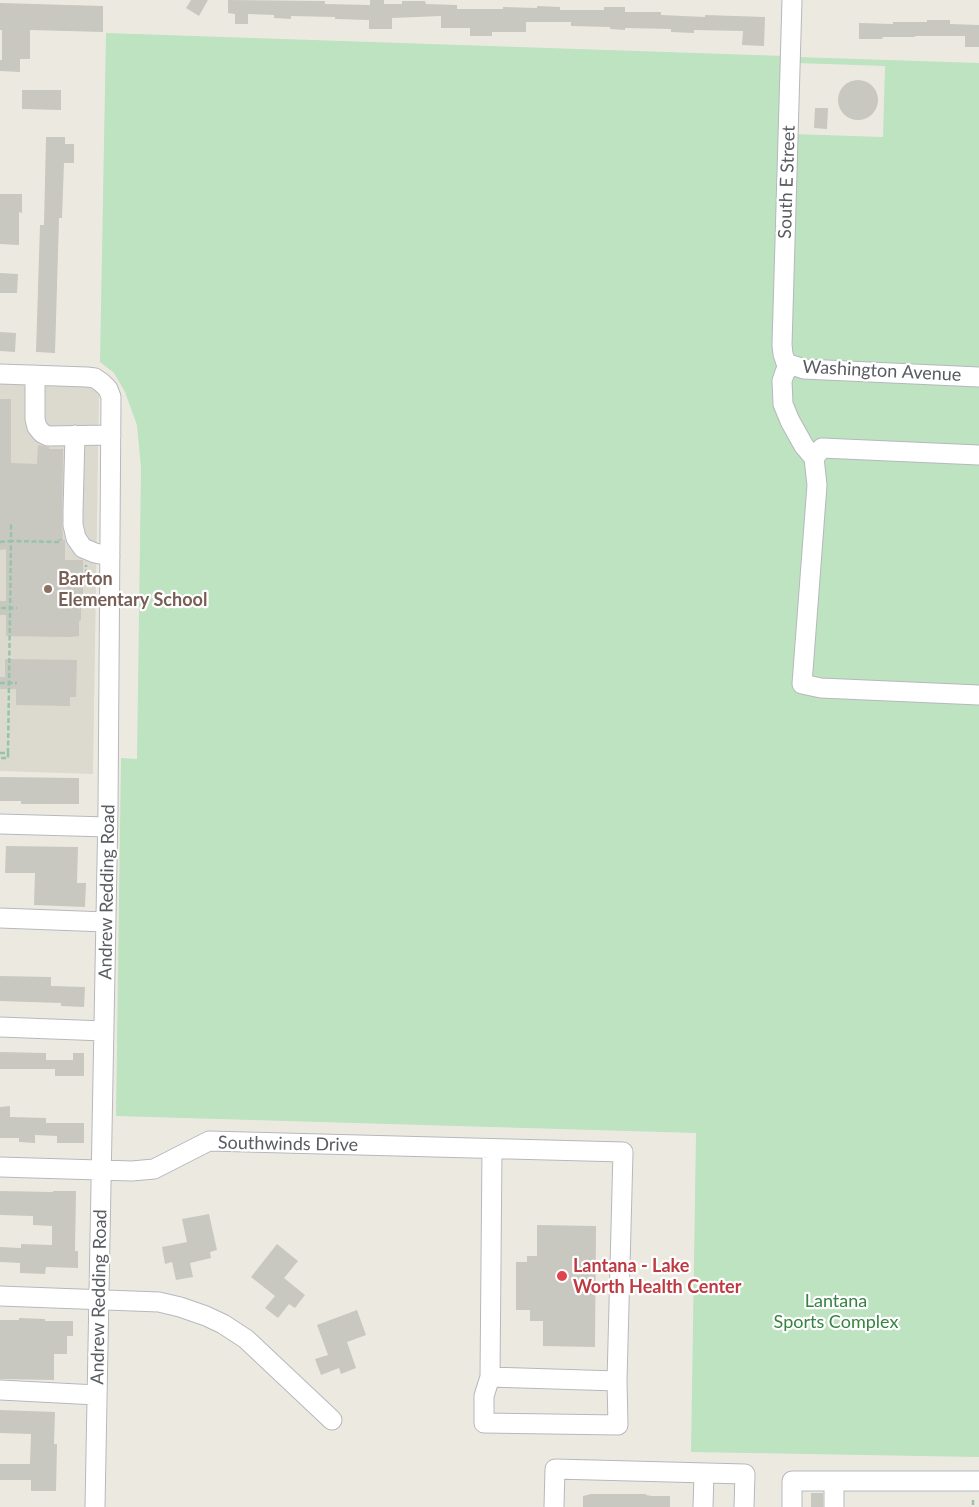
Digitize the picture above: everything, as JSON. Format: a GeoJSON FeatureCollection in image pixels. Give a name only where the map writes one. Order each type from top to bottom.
{"type":"FeatureCollection","features":[{"type":"Feature","properties":{"kind":"street","name":"South E Street"},"geometry":{"type":"LineString","coordinates":[[789,364],[783,354],[782,345],[792,0]]}},
{"type":"Feature","properties":{"kind":"street","name":"Washington Avenue"},"geometry":{"type":"LineString","coordinates":[[789,364],[804,369],[979,376]]}},
{"type":"Feature","properties":{"kind":"street"},"geometry":{"type":"LineString","coordinates":[[789,364],[782,381],[783,404],[804,446],[814,458],[816,485],[802,684],[822,688],[979,695]]}},
{"type":"Feature","properties":{"kind":"street","name":"Andrew Redding Road"},"geometry":{"type":"LineString","coordinates":[[0,374],[95,378],[108,389],[111,397],[108,826],[95,1507]]}},
{"type":"Feature","properties":{"kind":"street"},"geometry":{"type":"LineString","coordinates":[[35,375],[35,419],[37,427],[42,433],[48,436],[111,435]]}},
{"type":"Feature","properties":{"kind":"street"},"geometry":{"type":"LineString","coordinates":[[75,435],[73,511],[76,538],[83,548],[95,554],[110,556]]}},
{"type":"Feature","properties":{"kind":"street"},"geometry":{"type":"LineString","coordinates":[[814,458],[822,448],[979,455]]}},
{"type":"Feature","properties":{"kind":"street"},"geometry":{"type":"LineString","coordinates":[[0,824],[108,826]]}},
{"type":"Feature","properties":{"kind":"street"},"geometry":{"type":"LineString","coordinates":[[0,918],[106,922]]}},
{"type":"Feature","properties":{"kind":"street"},"geometry":{"type":"LineString","coordinates":[[0,1027],[104,1031]]}},
{"type":"Feature","properties":{"kind":"street","name":"Southwinds Drive"},"geometry":{"type":"LineString","coordinates":[[0,1167],[132,1172],[154,1169],[209,1141],[623,1152],[616,1381]]}},
{"type":"Feature","properties":{"kind":"street"},"geometry":{"type":"LineString","coordinates":[[490,1377],[616,1381],[618,1425],[484,1423],[484,1396],[490,1377],[492,1149]]}},
{"type":"Feature","properties":{"kind":"street"},"geometry":{"type":"LineString","coordinates":[[0,1296],[159,1302],[206,1316],[246,1338],[332,1420]]}},
{"type":"Feature","properties":{"kind":"street"},"geometry":{"type":"LineString","coordinates":[[0,1390],[97,1395]]}},
{"type":"Feature","properties":{"kind":"street"},"geometry":{"type":"LineString","coordinates":[[554,1507],[555,1469],[745,1474],[744,1507]]}},
{"type":"Feature","properties":{"kind":"street"},"geometry":{"type":"LineString","coordinates":[[703,1507],[704,1473]]}},
{"type":"Feature","properties":{"kind":"street"},"geometry":{"type":"LineString","coordinates":[[792,1507],[792,1480],[979,1481]]}},
{"type":"Feature","properties":{"kind":"street"},"geometry":{"type":"LineString","coordinates":[[834,1480],[834,1507]]}},
{"type":"Feature","properties":{"kind":"path"},"geometry":{"type":"LineString","coordinates":[[0,758],[8,758],[11,522]]}},
{"type":"Feature","properties":{"kind":"path"},"geometry":{"type":"LineString","coordinates":[[0,542],[60,542],[60,533]]}},
{"type":"Feature","properties":{"kind":"path"},"geometry":{"type":"LineString","coordinates":[[1,608],[17,608]]}},
{"type":"Feature","properties":{"kind":"path"},"geometry":{"type":"LineString","coordinates":[[0,683],[17,683]]}},
{"type":"Feature","properties":{"kind":"path"},"geometry":{"type":"LineString","coordinates":[[0,754],[8,753]]}},
{"type":"Feature","properties":{"kind":"path"},"geometry":{"type":"LineString","coordinates":[[973,1500],[973,1507]]}},
{"type":"Feature","properties":{"kind":"shaded area","name":"Barton Elementary School"},"geometry":{"type":"Polygon","coordinates":[[[0,381],[90,383],[99,392],[93,774],[0,771],[0,381]]]}},
{"type":"Feature","properties":{"kind":"green space","name":"Lantana Sports Complex"},"geometry":{"type":"Polygon","coordinates":[[[106,33],[785,56],[776,371],[979,381],[979,1457],[691,1452],[696,1133],[116,1116],[121,758],[137,759],[141,468],[137,425],[125,392],[114,373],[100,362],[106,33]]]}},
{"type":"Feature","properties":{"kind":"green space"},"geometry":{"type":"Polygon","coordinates":[[[797,57],[979,63],[979,369],[802,361],[792,357],[787,343],[793,134],[883,137],[885,66],[797,63],[797,57]]]}},
{"type":"Feature","properties":{"kind":"building"},"geometry":{"type":"Polygon","coordinates":[[[191,0],[208,0],[199,16],[186,8],[191,0]]]}},
{"type":"Feature","properties":{"kind":"building"},"geometry":{"type":"Polygon","coordinates":[[[228,0],[325,1],[325,4],[370,5],[370,0],[384,0],[384,4],[402,4],[402,1],[425,1],[426,4],[457,5],[457,9],[537,8],[537,6],[560,7],[560,10],[604,10],[604,7],[625,7],[625,12],[661,12],[661,15],[765,17],[764,46],[742,45],[743,31],[694,30],[694,33],[671,32],[671,29],[625,28],[625,30],[610,29],[610,27],[571,26],[571,22],[526,22],[526,32],[492,32],[492,36],[470,36],[470,28],[441,28],[441,16],[392,18],[392,29],[369,29],[369,20],[291,16],[291,19],[274,18],[274,15],[248,14],[248,24],[235,24],[235,14],[228,13],[228,0]]]}},
{"type":"Feature","properties":{"kind":"building"},"geometry":{"type":"Polygon","coordinates":[[[0,3],[103,6],[103,32],[30,30],[30,59],[20,59],[20,72],[0,71],[2,30],[0,30],[0,3]]]}},
{"type":"Feature","properties":{"kind":"building"},"geometry":{"type":"Polygon","coordinates":[[[927,20],[950,20],[950,24],[979,25],[979,47],[965,47],[965,36],[859,39],[859,23],[893,24],[893,22],[927,22],[927,20]]]}},
{"type":"Feature","properties":{"kind":"building"},"geometry":{"type":"Polygon","coordinates":[[[858,80],[872,86],[878,100],[872,114],[858,120],[844,114],[838,100],[844,86],[858,80]]]}},
{"type":"Feature","properties":{"kind":"building"},"geometry":{"type":"Polygon","coordinates":[[[22,90],[61,90],[61,110],[22,109],[22,90]]]}},
{"type":"Feature","properties":{"kind":"building"},"geometry":{"type":"Polygon","coordinates":[[[815,108],[828,108],[827,129],[814,128],[815,108]]]}},
{"type":"Feature","properties":{"kind":"building"},"geometry":{"type":"Polygon","coordinates":[[[46,137],[65,137],[65,144],[74,144],[74,163],[64,163],[62,218],[59,218],[55,353],[36,352],[40,225],[44,225],[46,137]]]}},
{"type":"Feature","properties":{"kind":"building"},"geometry":{"type":"Polygon","coordinates":[[[0,194],[22,194],[22,213],[19,212],[19,245],[0,244],[0,194]]]}},
{"type":"Feature","properties":{"kind":"building"},"geometry":{"type":"Polygon","coordinates":[[[0,273],[18,274],[17,293],[0,293],[0,273]]]}},
{"type":"Feature","properties":{"kind":"building"},"geometry":{"type":"Polygon","coordinates":[[[0,332],[16,333],[15,352],[0,351],[0,332]]]}},
{"type":"Feature","properties":{"kind":"building"},"geometry":{"type":"Polygon","coordinates":[[[0,399],[11,399],[11,463],[37,464],[38,445],[49,447],[49,449],[63,449],[62,525],[63,540],[65,540],[65,560],[83,560],[83,597],[81,597],[79,636],[6,636],[6,615],[0,615],[0,601],[6,601],[6,549],[0,550],[0,399]]]}},
{"type":"Feature","properties":{"kind":"building"},"geometry":{"type":"Polygon","coordinates":[[[5,659],[77,660],[76,697],[70,697],[70,706],[16,705],[16,689],[0,689],[0,677],[5,677],[5,659]]]}},
{"type":"Feature","properties":{"kind":"building"},"geometry":{"type":"Polygon","coordinates":[[[0,777],[79,778],[79,804],[21,804],[21,801],[0,801],[0,777]]]}},
{"type":"Feature","properties":{"kind":"building"},"geometry":{"type":"Polygon","coordinates":[[[6,846],[78,847],[77,883],[86,883],[85,907],[34,905],[35,873],[5,873],[6,846]]]}},
{"type":"Feature","properties":{"kind":"building"},"geometry":{"type":"Polygon","coordinates":[[[0,976],[51,977],[51,986],[85,987],[84,1007],[61,1006],[61,1003],[0,1001],[0,976]]]}},
{"type":"Feature","properties":{"kind":"building"},"geometry":{"type":"Polygon","coordinates":[[[0,1052],[46,1053],[46,1060],[73,1060],[73,1053],[84,1053],[84,1076],[55,1076],[55,1069],[0,1069],[0,1052]]]}},
{"type":"Feature","properties":{"kind":"building"},"geometry":{"type":"Polygon","coordinates":[[[10,1106],[10,1117],[46,1118],[46,1123],[84,1123],[84,1143],[57,1143],[57,1136],[35,1135],[35,1143],[19,1142],[19,1138],[0,1138],[0,1107],[10,1106]]]}},
{"type":"Feature","properties":{"kind":"building"},"geometry":{"type":"Polygon","coordinates":[[[0,1191],[76,1191],[75,1251],[78,1251],[78,1268],[46,1267],[45,1274],[20,1273],[20,1263],[0,1262],[0,1247],[21,1248],[21,1244],[52,1245],[52,1226],[33,1225],[33,1216],[0,1215],[0,1191]]]}},
{"type":"Feature","properties":{"kind":"building"},"geometry":{"type":"Polygon","coordinates":[[[209,1214],[217,1250],[210,1252],[211,1258],[190,1263],[193,1277],[176,1280],[172,1262],[165,1264],[162,1247],[187,1242],[182,1219],[209,1214]]]}},
{"type":"Feature","properties":{"kind":"building"},"geometry":{"type":"Polygon","coordinates":[[[537,1225],[596,1226],[595,1347],[543,1346],[543,1321],[530,1321],[530,1310],[516,1310],[516,1262],[527,1262],[527,1256],[537,1256],[537,1225]]]}},
{"type":"Feature","properties":{"kind":"building"},"geometry":{"type":"Polygon","coordinates":[[[277,1244],[298,1261],[284,1278],[305,1295],[295,1308],[289,1304],[278,1318],[265,1308],[275,1296],[251,1277],[277,1244]]]}},
{"type":"Feature","properties":{"kind":"building"},"geometry":{"type":"Polygon","coordinates":[[[357,1310],[366,1335],[347,1342],[356,1368],[341,1374],[339,1368],[321,1375],[315,1359],[328,1355],[317,1325],[357,1310]]]}},
{"type":"Feature","properties":{"kind":"building"},"geometry":{"type":"Polygon","coordinates":[[[19,1318],[45,1319],[45,1321],[73,1321],[73,1336],[67,1336],[67,1354],[54,1354],[54,1380],[0,1379],[0,1320],[19,1320],[19,1318]]]}},
{"type":"Feature","properties":{"kind":"building"},"geometry":{"type":"Polygon","coordinates":[[[0,1410],[55,1412],[54,1444],[57,1444],[56,1491],[31,1491],[31,1480],[0,1480],[0,1464],[30,1464],[31,1434],[0,1433],[0,1410]]]}},
{"type":"Feature","properties":{"kind":"building"},"geometry":{"type":"Polygon","coordinates":[[[811,1493],[823,1493],[823,1507],[811,1507],[811,1493]]]}},
{"type":"Feature","properties":{"kind":"building"},"geometry":{"type":"Polygon","coordinates":[[[591,1494],[670,1496],[670,1507],[583,1507],[583,1496],[591,1494]]]}},
{"type":"Feature","properties":{"kind":"place","name":"Barton Elementary School"},"geometry":{"type":"Point","coordinates":[48,589]}},
{"type":"Feature","properties":{"kind":"place","name":"Lantana - Lake Worth Health Center"},"geometry":{"type":"Point","coordinates":[562,1276]}}]}
